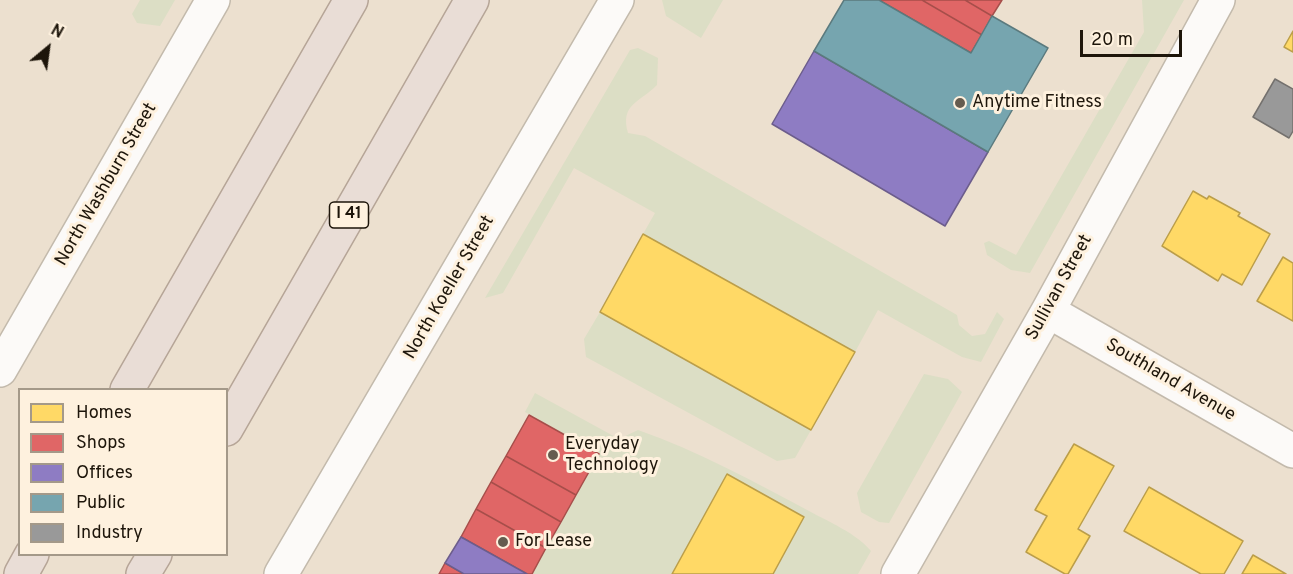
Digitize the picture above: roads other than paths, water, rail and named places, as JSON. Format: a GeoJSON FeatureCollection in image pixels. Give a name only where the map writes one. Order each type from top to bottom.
{"type":"FeatureCollection","features":[{"type":"Feature","properties":{"kind":"highway"},"geometry":{"type":"LineString","coordinates":[[128,388],[351,0]]}},
{"type":"Feature","properties":{"kind":"highway","name":"I 41"},"geometry":{"type":"LineString","coordinates":[[228,426],[472,0]]}},
{"type":"Feature","properties":{"kind":"highway"},"geometry":{"type":"LineString","coordinates":[[21,574],[31,556]]}},
{"type":"Feature","properties":{"kind":"highway"},"geometry":{"type":"LineString","coordinates":[[143,574],[154,556]]}},
{"type":"Feature","properties":{"kind":"street","name":"North Washburn Street"},"geometry":{"type":"LineString","coordinates":[[0,370],[213,0]]}},
{"type":"Feature","properties":{"kind":"street","name":"North Koeller Street"},"geometry":{"type":"LineString","coordinates":[[281,574],[617,0]]}},
{"type":"Feature","properties":{"kind":"street","name":"Sullivan Street"},"geometry":{"type":"LineString","coordinates":[[898,574],[1048,311],[1218,0]]}},
{"type":"Feature","properties":{"kind":"street","name":"Southland Avenue"},"geometry":{"type":"LineString","coordinates":[[1048,311],[1293,451]]}},
{"type":"Feature","properties":{"kind":"place","name":"Anytime Fitness"},"geometry":{"type":"Point","coordinates":[960,103]}},
{"type":"Feature","properties":{"kind":"place","name":"Everyday Technology"},"geometry":{"type":"Point","coordinates":[553,455]}},
{"type":"Feature","properties":{"kind":"place","name":"For Lease"},"geometry":{"type":"Point","coordinates":[503,542]}}]}
